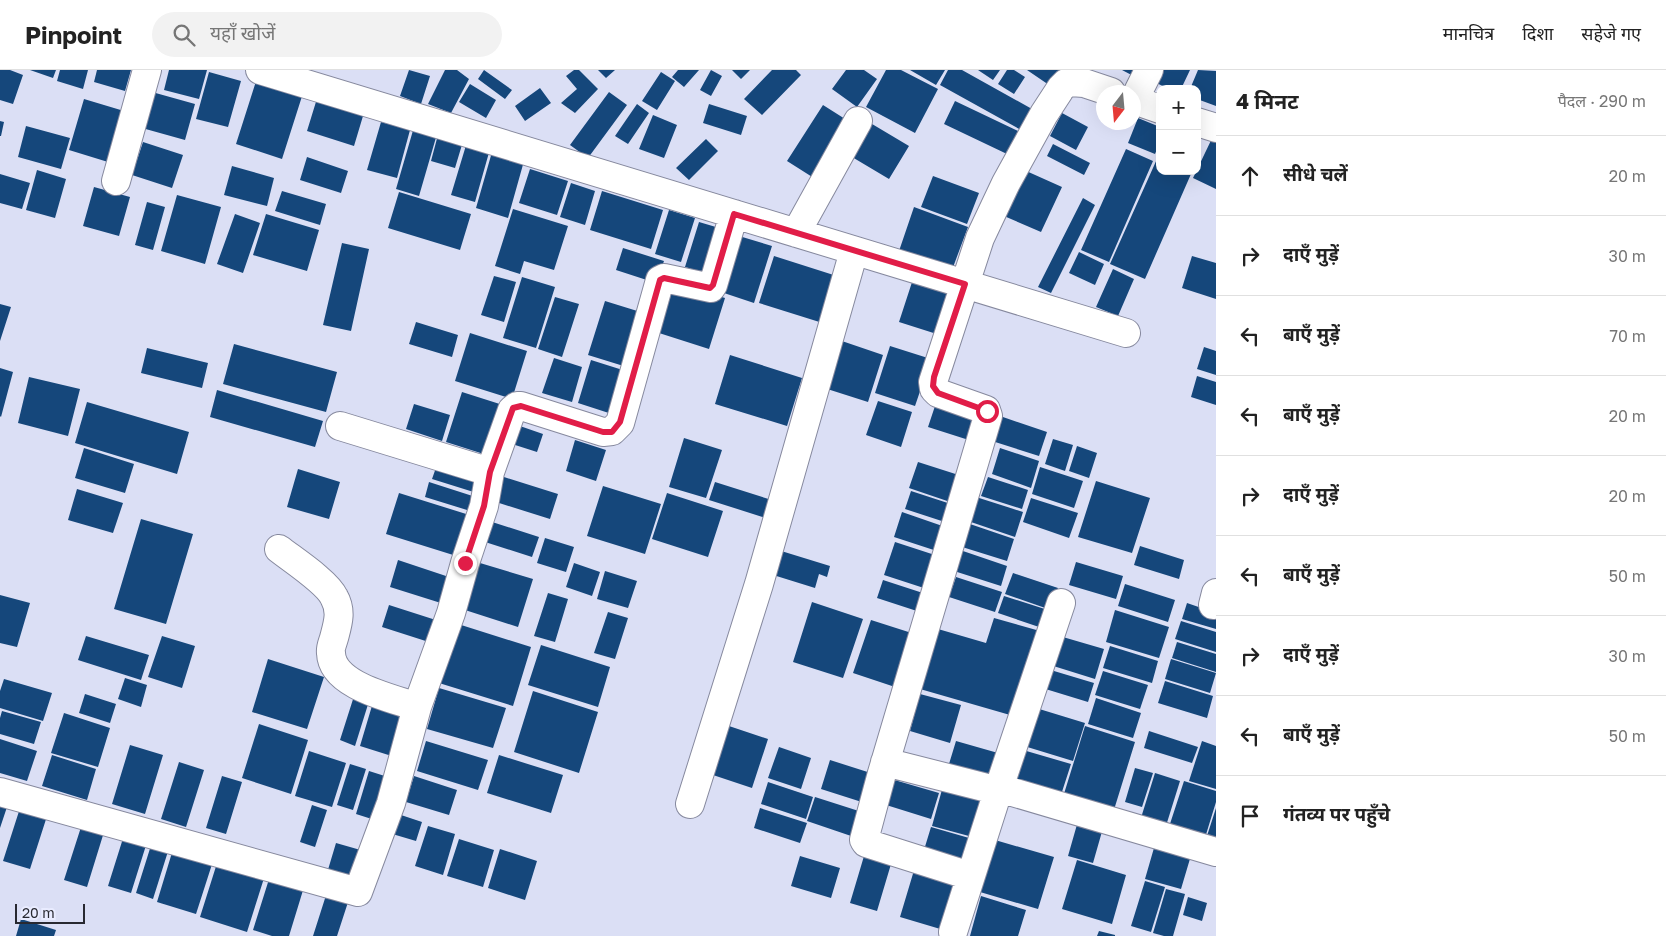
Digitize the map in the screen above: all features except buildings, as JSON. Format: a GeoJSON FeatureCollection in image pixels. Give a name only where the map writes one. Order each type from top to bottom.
{"type":"FeatureCollection","features":[{"type":"Feature","properties":{"kind":"street"},"geometry":{"type":"LineString","coordinates":[[116,181],[134,110],[147,70]]}},
{"type":"Feature","properties":{"kind":"street"},"geometry":{"type":"LineString","coordinates":[[260,70],[1126,333]]}},
{"type":"Feature","properties":{"kind":"street"},"geometry":{"type":"LineString","coordinates":[[1149,70],[1134,100],[1156,108]]}},
{"type":"Feature","properties":{"kind":"street"},"geometry":{"type":"LineString","coordinates":[[970,876],[865,843],[864,838],[988,416],[986,410],[938,393],[933,386],[934,377],[980,238],[1006,183],[1057,94],[1066,83],[1075,81],[1096,87]]}},
{"type":"Feature","properties":{"kind":"street"},"geometry":{"type":"LineString","coordinates":[[796,233],[858,121]]}},
{"type":"Feature","properties":{"kind":"street"},"geometry":{"type":"LineString","coordinates":[[1201,123],[1216,128]]}},
{"type":"Feature","properties":{"kind":"street"},"geometry":{"type":"LineString","coordinates":[[0,792],[358,892],[391,802],[417,707],[452,613],[465,563],[484,506],[490,472],[512,410],[517,406],[603,432],[612,432],[620,422],[660,280],[664,278],[710,288],[713,285],[734,214]]}},
{"type":"Feature","properties":{"kind":"street"},"geometry":{"type":"LineString","coordinates":[[690,804],[759,584],[854,251]]}},
{"type":"Feature","properties":{"kind":"street"},"geometry":{"type":"LineString","coordinates":[[340,426],[490,472]]}},
{"type":"Feature","properties":{"kind":"street"},"geometry":{"type":"LineString","coordinates":[[279,549],[334,595],[339,615],[330,652],[339,672],[349,681],[361,687],[417,707]]}},
{"type":"Feature","properties":{"kind":"street"},"geometry":{"type":"LineString","coordinates":[[953,932],[998,789],[1062,604]]}},
{"type":"Feature","properties":{"kind":"street"},"geometry":{"type":"LineString","coordinates":[[885,762],[998,789],[1216,852]]}},
{"type":"Feature","properties":{"kind":"route"},"geometry":{"type":"LineString","coordinates":[[465,563],[484,506],[490,472],[513,408],[521,406],[603,432],[612,432],[620,422],[660,280],[664,278],[707,289],[710,288],[713,285],[734,214],[965,284],[934,377],[933,386],[938,393],[987,411]]}}]}
